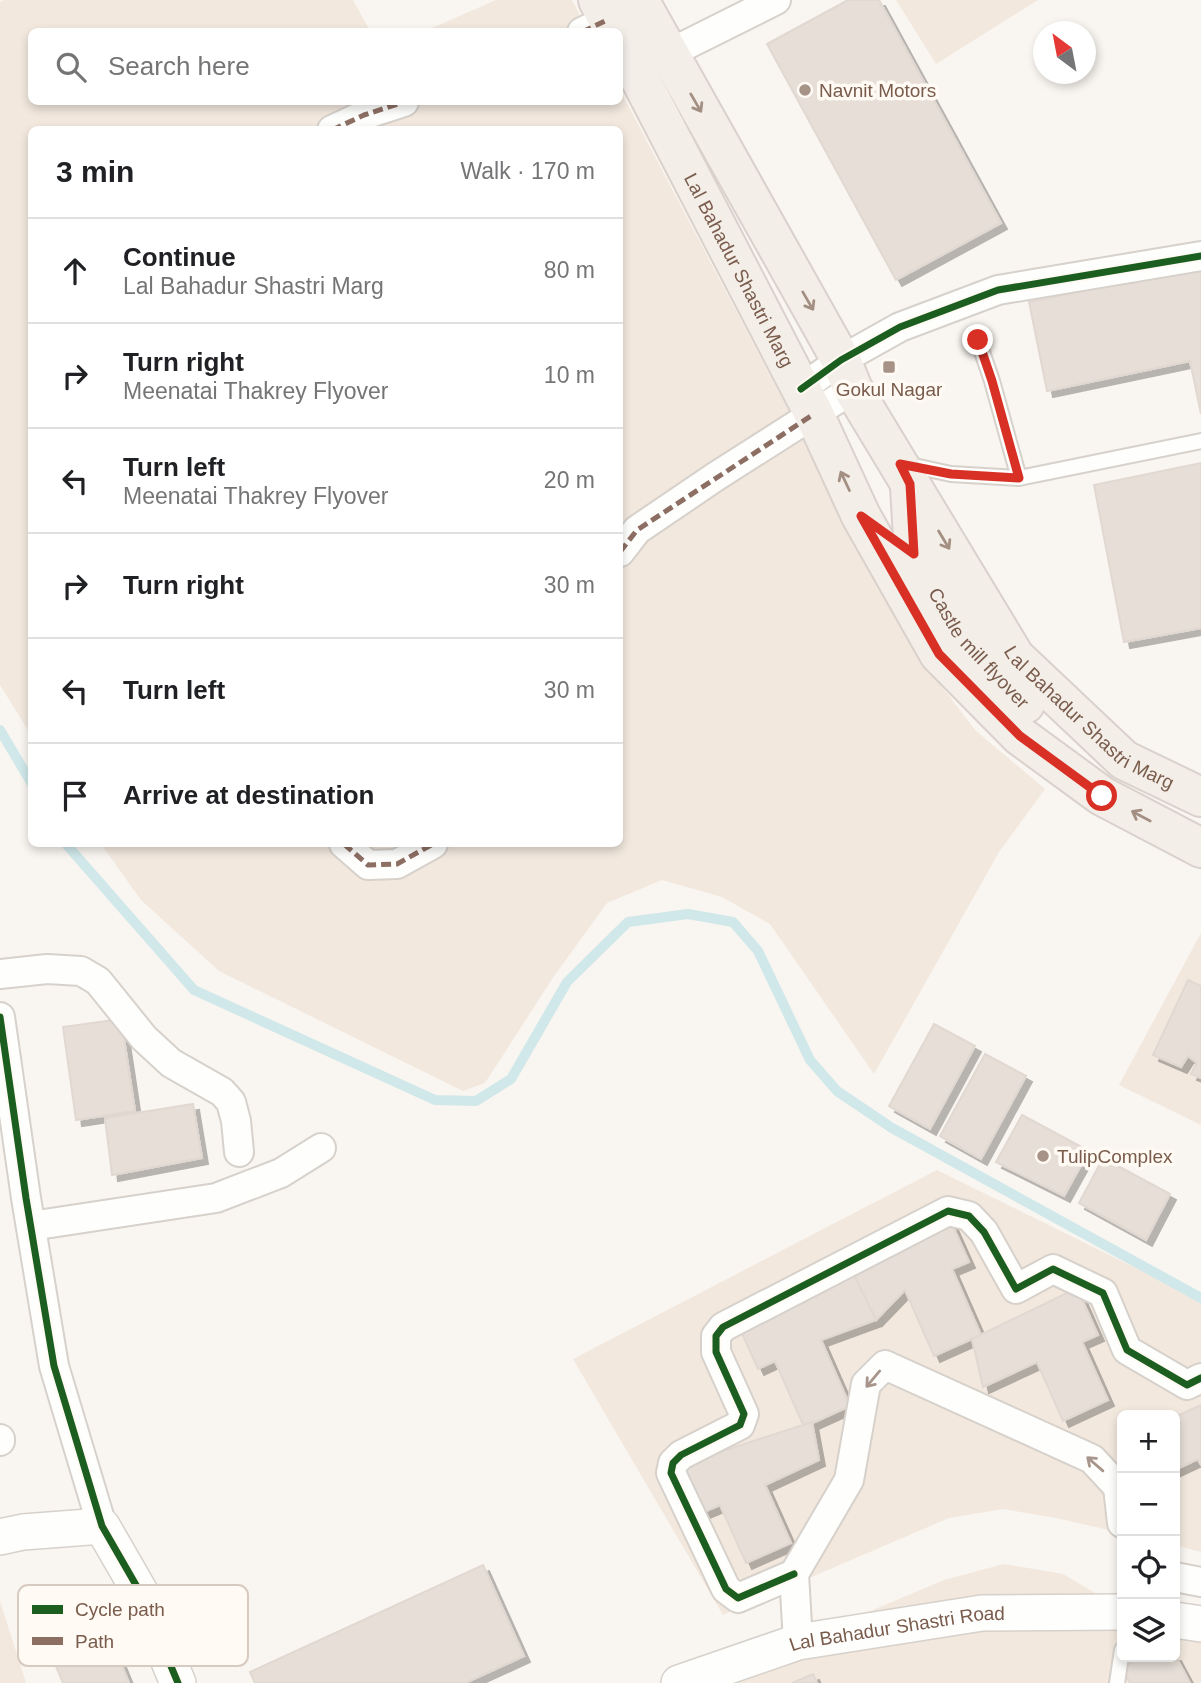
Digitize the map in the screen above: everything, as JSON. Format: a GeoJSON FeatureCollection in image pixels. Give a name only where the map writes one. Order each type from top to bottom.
{"type":"FeatureCollection","features":[{"type":"Feature","properties":{"kind":"main road","name":"Lal Bahadur Shastri Marg"},"geometry":{"type":"LineString","coordinates":[[615,18],[668,54],[847,374],[1015,657],[1124,760],[1201,797]]}},
{"type":"Feature","properties":{"kind":"main road","name":"Lal Bahadur Shastri Marg"},"geometry":{"type":"LineString","coordinates":[[623,34],[808,401],[861,516],[939,654],[1020,736],[1102,796],[1201,848]]}},
{"type":"Feature","properties":{"kind":"main road"},"geometry":{"type":"LineString","coordinates":[[905,474],[917,560]]}},
{"type":"Feature","properties":{"kind":"main road"},"geometry":{"type":"LineString","coordinates":[[861,516],[917,560]]}},
{"type":"Feature","properties":{"kind":"main road","name":"Castle mill flyover"},"geometry":{"type":"LineString","coordinates":[[917,560],[960,635],[1045,725],[1096,760],[1201,813]]}},
{"type":"Feature","properties":{"kind":"street"},"geometry":{"type":"LineString","coordinates":[[668,54],[776,0]]}},
{"type":"Feature","properties":{"kind":"street"},"geometry":{"type":"LineString","coordinates":[[342,126],[396,105]]}},
{"type":"Feature","properties":{"kind":"street"},"geometry":{"type":"LineString","coordinates":[[623,548],[637,530],[847,374],[900,327],[998,290],[1201,256]]}},
{"type":"Feature","properties":{"kind":"street"},"geometry":{"type":"LineString","coordinates":[[347,847],[368,865],[397,864],[428,847]]}},
{"type":"Feature","properties":{"kind":"street"},"geometry":{"type":"LineString","coordinates":[[0,974],[47,969],[81,971],[99,981],[144,1038],[172,1063],[222,1092],[231,1102],[239,1152]]}},
{"type":"Feature","properties":{"kind":"street"},"geometry":{"type":"LineString","coordinates":[[0,1017],[54,1366],[102,1527],[136,1585]]}},
{"type":"Feature","properties":{"kind":"street"},"geometry":{"type":"LineString","coordinates":[[31,1226],[216,1198],[281,1173],[321,1148]]}},
{"type":"Feature","properties":{"kind":"street"},"geometry":{"type":"LineString","coordinates":[[794,1574],[738,1598],[726,1589],[671,1474],[673,1463],[681,1455],[740,1425],[744,1414],[716,1352],[716,1336],[723,1327],[948,1211],[968,1216],[984,1232],[1016,1289],[1053,1269],[1102,1293],[1127,1350],[1187,1385],[1201,1378]]}},
{"type":"Feature","properties":{"kind":"street"},"geometry":{"type":"LineString","coordinates":[[798,1642],[794,1574],[849,1480],[866,1384],[885,1365],[1092,1459],[1117,1486]]}},
{"type":"Feature","properties":{"kind":"street"},"geometry":{"type":"LineString","coordinates":[[0,1537],[23,1532],[102,1527]]}},
{"type":"Feature","properties":{"kind":"street"},"geometry":{"type":"LineString","coordinates":[[1180,1578],[1201,1582]]}},
{"type":"Feature","properties":{"kind":"street","name":"Lal Bahadur Shastri Road"},"geometry":{"type":"LineString","coordinates":[[679,1683],[798,1642],[982,1614],[1117,1612]]}},
{"type":"Feature","properties":{"kind":"street"},"geometry":{"type":"LineString","coordinates":[[1180,1621],[1201,1624]]}},
{"type":"Feature","properties":{"kind":"street"},"geometry":{"type":"LineString","coordinates":[[171,1666],[178,1683]]}},
{"type":"Feature","properties":{"kind":"lane"},"geometry":{"type":"LineString","coordinates":[[978,340],[1019,478]]}},
{"type":"Feature","properties":{"kind":"lane"},"geometry":{"type":"LineString","coordinates":[[905,474],[1019,478],[1201,441]]}},
{"type":"Feature","properties":{"kind":"lane"},"geometry":{"type":"LineString","coordinates":[[1117,1683],[1120,1662]]}},
{"type":"Feature","properties":{"kind":"shaded area"},"geometry":{"type":"Polygon","coordinates":[[[353,0],[368,28],[28,28],[28,105],[623,105],[623,96],[916,653],[976,731],[1045,789],[999,852],[874,1074],[770,924],[722,897],[662,880],[607,903],[552,979],[485,1083],[463,1091],[219,971],[141,900],[103,847],[623,847],[623,126],[28,126],[28,730],[0,685],[0,2],[353,0]]]}},
{"type":"Feature","properties":{"kind":"shaded area"},"geometry":{"type":"Polygon","coordinates":[[[496,0],[572,0],[586,28],[432,28],[496,0]]]}},
{"type":"Feature","properties":{"kind":"shaded area"},"geometry":{"type":"Polygon","coordinates":[[[896,0],[1038,0],[936,64],[896,0]]]}},
{"type":"Feature","properties":{"kind":"shaded area"},"geometry":{"type":"Polygon","coordinates":[[[1201,933],[1201,1125],[1119,1085],[1201,933]]]}},
{"type":"Feature","properties":{"kind":"shaded area"},"geometry":{"type":"Polygon","coordinates":[[[937,1170],[1201,1300],[1201,1552],[1180,1546],[1180,1410],[1117,1410],[1117,1532],[1003,1509],[949,1518],[723,1615],[573,1359],[937,1170]]]}},
{"type":"Feature","properties":{"kind":"shaded area"},"geometry":{"type":"Polygon","coordinates":[[[1004,1564],[1063,1574],[1117,1606],[1117,1662],[1180,1662],[1180,1622],[1201,1626],[1201,1683],[700,1683],[944,1580],[1004,1564]]]}},
{"type":"Feature","properties":{"kind":"shaded area"},"geometry":{"type":"Polygon","coordinates":[[[0,1601],[18,1658],[18,1666],[21,1666],[26,1683],[0,1683],[0,1601]]]}},
{"type":"Feature","properties":{"kind":"building"},"geometry":{"type":"Polygon","coordinates":[[[848,0],[879,0],[1001,223],[896,280],[767,44],[848,0]]]}},
{"type":"Feature","properties":{"kind":"building"},"geometry":{"type":"Polygon","coordinates":[[[1201,266],[1201,414],[1190,361],[1047,391],[1029,302],[1201,266]]]}},
{"type":"Feature","properties":{"kind":"building"},"geometry":{"type":"Polygon","coordinates":[[[1201,463],[1201,628],[1124,642],[1094,485],[1201,463]]]}},
{"type":"Feature","properties":{"kind":"building"},"geometry":{"type":"Polygon","coordinates":[[[1188,980],[1201,986],[1201,1078],[1191,1074],[1197,1063],[1188,1056],[1181,1067],[1153,1055],[1188,980]]]}},
{"type":"Feature","properties":{"kind":"building"},"geometry":{"type":"Polygon","coordinates":[[[121,1019],[135,1111],[76,1120],[63,1027],[121,1019]]]}},
{"type":"Feature","properties":{"kind":"building"},"geometry":{"type":"Polygon","coordinates":[[[934,1024],[975,1046],[930,1129],[889,1106],[934,1024]]]}},
{"type":"Feature","properties":{"kind":"building"},"geometry":{"type":"Polygon","coordinates":[[[985,1054],[1026,1076],[981,1159],[940,1136],[985,1054]]]}},
{"type":"Feature","properties":{"kind":"building"},"geometry":{"type":"Polygon","coordinates":[[[193,1104],[202,1158],[112,1175],[105,1118],[193,1104]]]}},
{"type":"Feature","properties":{"kind":"building","name":"TulipComplex"},"geometry":{"type":"Polygon","coordinates":[[[1022,1115],[1089,1151],[1064,1196],[996,1162],[1022,1115]]]}},
{"type":"Feature","properties":{"kind":"building"},"geometry":{"type":"Polygon","coordinates":[[[1103,1158],[1170,1194],[1146,1240],[1079,1203],[1103,1158]]]}},
{"type":"Feature","properties":{"kind":"building"},"geometry":{"type":"Polygon","coordinates":[[[951,1222],[969,1262],[952,1269],[981,1335],[934,1356],[905,1290],[876,1320],[853,1273],[951,1222]]]}},
{"type":"Feature","properties":{"kind":"building"},"geometry":{"type":"Polygon","coordinates":[[[853,1273],[876,1320],[821,1340],[850,1406],[804,1427],[775,1361],[758,1369],[740,1329],[853,1273]]]}},
{"type":"Feature","properties":{"kind":"building"},"geometry":{"type":"Polygon","coordinates":[[[1077,1288],[1098,1335],[1082,1342],[1108,1400],[1063,1421],[1037,1362],[983,1387],[972,1339],[1077,1288]]]}},
{"type":"Feature","properties":{"kind":"building"},"geometry":{"type":"Polygon","coordinates":[[[1201,1405],[1201,1465],[1198,1459],[1180,1468],[1180,1415],[1201,1405]]]}},
{"type":"Feature","properties":{"kind":"building"},"geometry":{"type":"Polygon","coordinates":[[[812,1422],[819,1460],[765,1485],[791,1543],[746,1563],[720,1505],[704,1512],[683,1464],[812,1422]]]}},
{"type":"Feature","properties":{"kind":"building"},"geometry":{"type":"Polygon","coordinates":[[[483,1565],[524,1656],[465,1683],[255,1683],[250,1672],[483,1565]]]}},
{"type":"Feature","properties":{"kind":"building"},"geometry":{"type":"Polygon","coordinates":[[[1133,1662],[1179,1662],[1190,1683],[1130,1683],[1122,1668],[1133,1662]]]}},
{"type":"Feature","properties":{"kind":"building"},"geometry":{"type":"Polygon","coordinates":[[[56,1666],[122,1666],[129,1683],[63,1683],[56,1666]]]}},
{"type":"Feature","properties":{"kind":"building"},"geometry":{"type":"Polygon","coordinates":[[[813,1674],[817,1683],[792,1683],[813,1674]]]}},
{"type":"Feature","properties":{"kind":"waterway"},"geometry":{"type":"LineString","coordinates":[[0,730],[28,777]]}},
{"type":"Feature","properties":{"kind":"waterway"},"geometry":{"type":"LineString","coordinates":[[69,847],[194,990],[435,1100],[476,1101],[511,1079],[567,982],[628,922],[688,914],[733,922],[758,951],[810,1060],[837,1091],[892,1128],[1201,1298]]}},
{"type":"Feature","properties":{"kind":"marked path"},"geometry":{"type":"LineString","coordinates":[[590,28],[609,19]]}},
{"type":"Feature","properties":{"kind":"marked path"},"geometry":{"type":"LineString","coordinates":[[341,126],[395,105]]}},
{"type":"Feature","properties":{"kind":"marked path"},"geometry":{"type":"LineString","coordinates":[[623,548],[637,530],[814,414]]}},
{"type":"Feature","properties":{"kind":"marked path"},"geometry":{"type":"LineString","coordinates":[[347,847],[368,865],[397,864],[428,847]]}},
{"type":"Feature","properties":{"kind":"cycle path"},"geometry":{"type":"LineString","coordinates":[[801,389],[841,360],[900,327],[998,290],[1201,256]]}},
{"type":"Feature","properties":{"kind":"cycle path"},"geometry":{"type":"LineString","coordinates":[[0,1017],[54,1366],[102,1526],[136,1585]]}},
{"type":"Feature","properties":{"kind":"cycle path"},"geometry":{"type":"LineString","coordinates":[[794,1574],[738,1598],[726,1589],[671,1473],[673,1463],[681,1455],[740,1425],[744,1414],[716,1352],[716,1336],[723,1327],[948,1211],[969,1216],[984,1232],[1016,1289],[1053,1269],[1103,1293],[1127,1350],[1187,1385],[1201,1378]]}},
{"type":"Feature","properties":{"kind":"cycle path"},"geometry":{"type":"LineString","coordinates":[[171,1666],[178,1683]]}},
{"type":"Feature","properties":{"kind":"place","name":"Navnit Motors"},"geometry":{"type":"Point","coordinates":[805,90]}},
{"type":"Feature","properties":{"kind":"place","name":"Gokul Nagar"},"geometry":{"type":"Point","coordinates":[889,367]}},
{"type":"Feature","properties":{"kind":"place","name":"TulipComplex"},"geometry":{"type":"Point","coordinates":[1043,1156]}},
{"type":"Feature","properties":{"kind":"route"},"geometry":{"type":"LineString","coordinates":[[978,340],[1019,478],[951,474],[900,464],[910,484],[914,554],[861,516],[939,654],[1020,736],[1102,796]]}}]}
